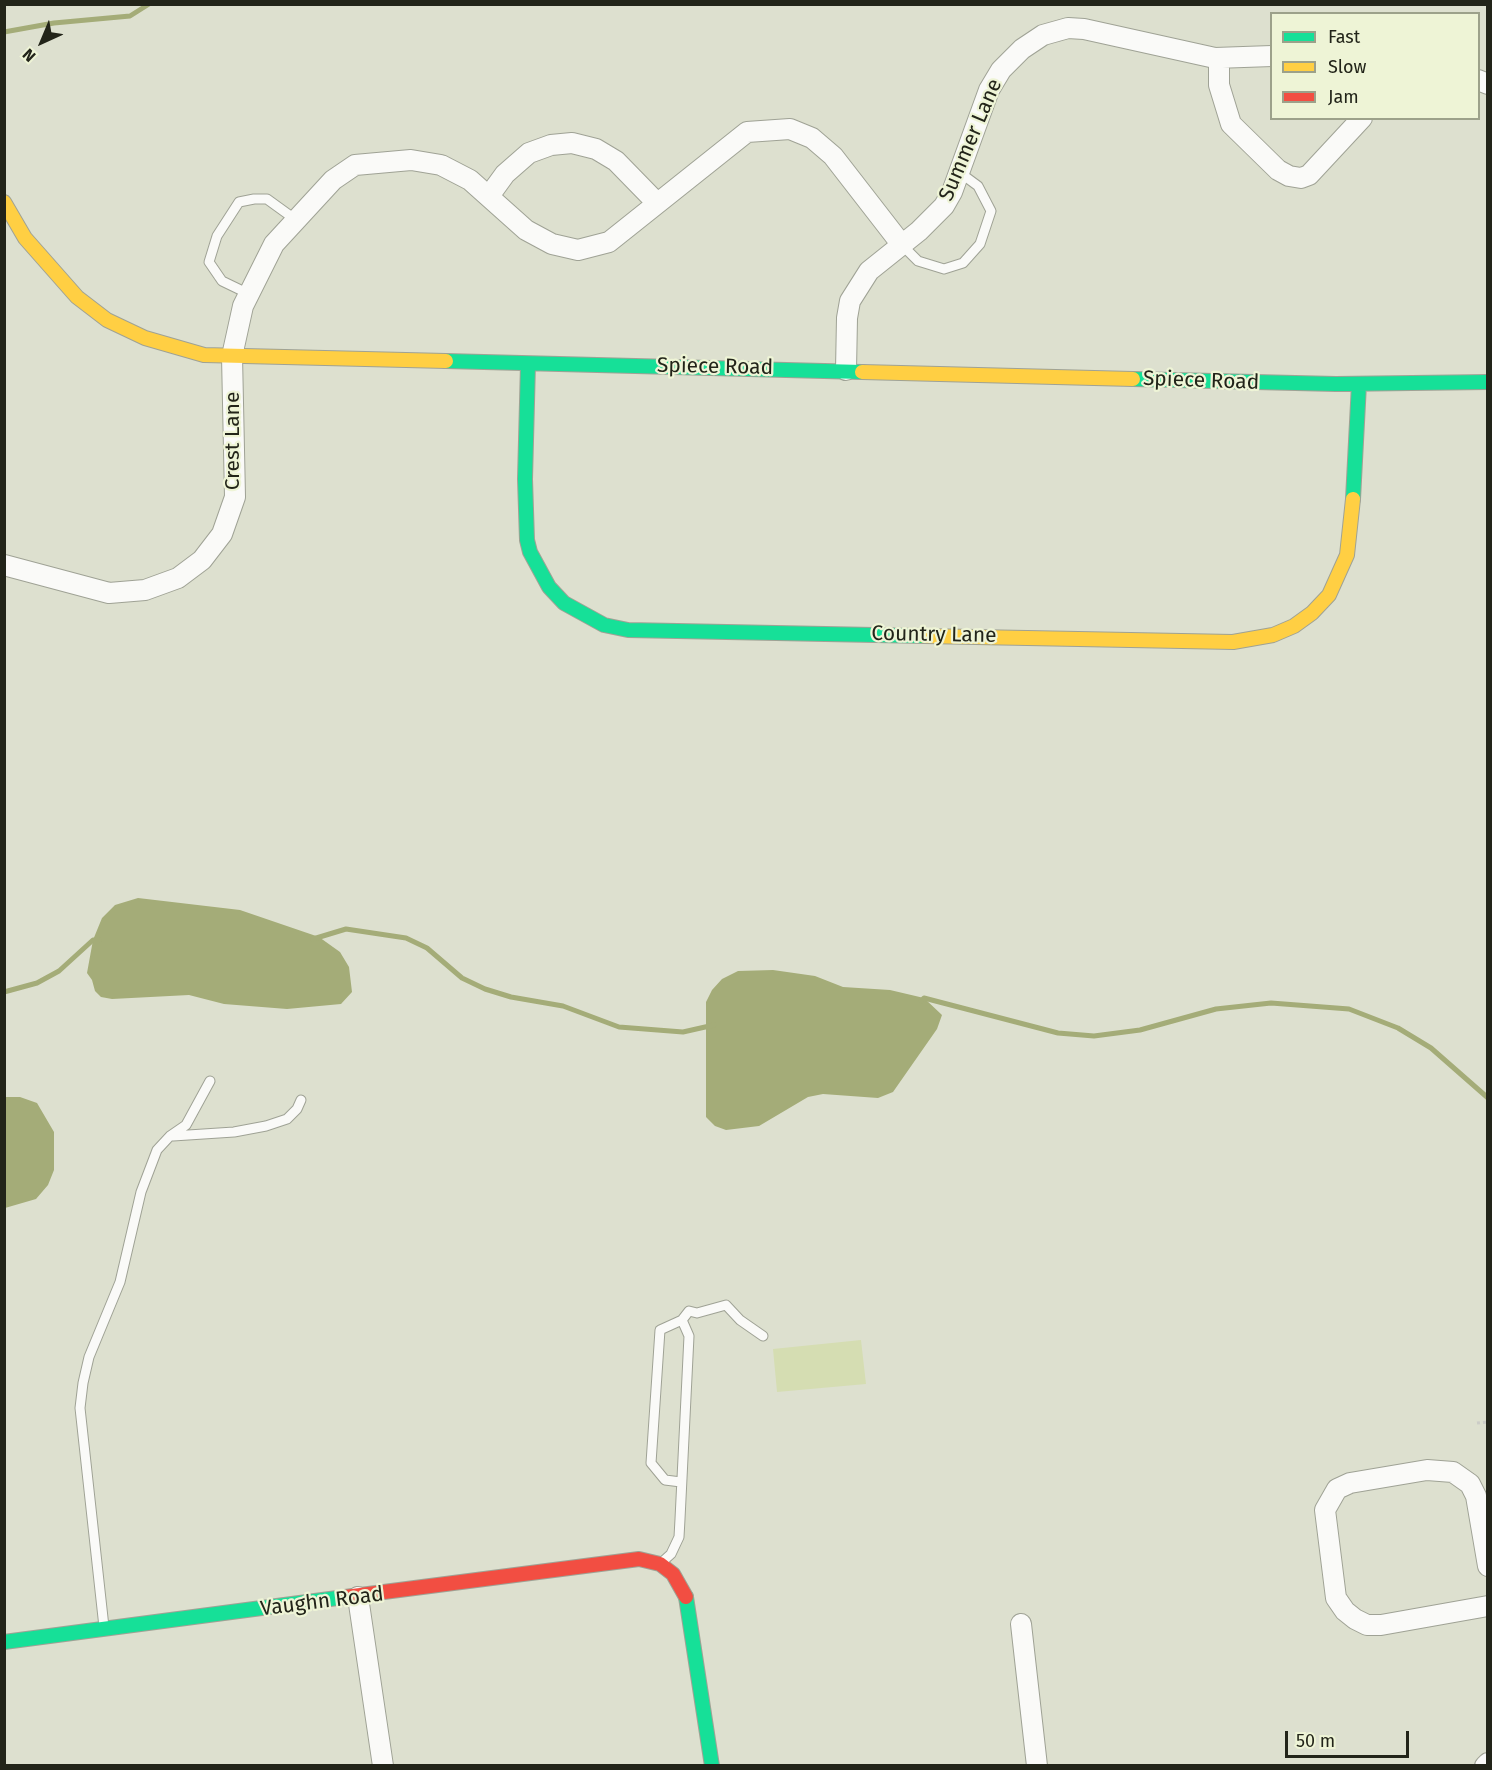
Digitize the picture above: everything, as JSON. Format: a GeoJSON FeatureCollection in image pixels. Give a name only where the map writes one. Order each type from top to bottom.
{"type":"FeatureCollection","features":[{"type":"Feature","properties":{"kind":"street","name":"Summer Lane"},"geometry":{"type":"LineString","coordinates":[[846,370],[847,318],[850,301],[869,271],[902,245],[944,206],[960,172],[995,80],[1022,49],[1043,34],[1068,28],[1084,28],[1219,58],[1270,56]]}},
{"type":"Feature","properties":{"kind":"street"},"geometry":{"type":"LineString","coordinates":[[1219,58],[1219,85],[1231,124],[1278,170],[1289,176],[1309,175],[1360,120]]}},
{"type":"Feature","properties":{"kind":"street","name":"Crest Lane"},"geometry":{"type":"LineString","coordinates":[[4,565],[109,593],[145,590],[178,578],[202,560],[222,534],[235,497],[232,356],[243,306],[274,244],[333,180],[355,165],[375,161],[411,160],[441,165],[470,180],[526,230],[552,244],[578,250],[609,242],[747,132],[790,129],[812,138],[833,156],[902,245]]}},
{"type":"Feature","properties":{"kind":"street"},"geometry":{"type":"LineString","coordinates":[[489,196],[505,174],[529,153],[551,145],[572,143],[596,149],[616,161],[657,203]]}},
{"type":"Feature","properties":{"kind":"street","name":"Spiece Road"},"geometry":{"type":"LineString","coordinates":[[4,202],[25,238],[49,267],[78,297],[107,320],[146,338],[204,356],[1359,384],[1488,382]]}},
{"type":"Feature","properties":{"kind":"street","name":"Country Lane"},"geometry":{"type":"LineString","coordinates":[[528,364],[525,479],[527,540],[530,552],[549,587],[564,603],[604,625],[640,630],[1233,642],[1273,635],[1294,626],[1312,613],[1329,595],[1347,555],[1351,532],[1359,384]]}},
{"type":"Feature","properties":{"kind":"street"},"geometry":{"type":"LineString","coordinates":[[1488,1566],[1476,1496],[1470,1484],[1453,1472],[1427,1470],[1350,1483],[1337,1489],[1325,1510],[1336,1598],[1345,1611],[1355,1619],[1367,1625],[1381,1625],[1488,1606]]}},
{"type":"Feature","properties":{"kind":"street","name":"Vaughn Road"},"geometry":{"type":"LineString","coordinates":[[4,1642],[358,1598],[639,1559],[660,1564]]}},
{"type":"Feature","properties":{"kind":"street"},"geometry":{"type":"LineString","coordinates":[[660,1564],[676,1579],[686,1597],[712,1766]]}},
{"type":"Feature","properties":{"kind":"street"},"geometry":{"type":"LineString","coordinates":[[358,1598],[383,1766]]}},
{"type":"Feature","properties":{"kind":"street"},"geometry":{"type":"LineString","coordinates":[[1021,1624],[1037,1766]]}},
{"type":"Feature","properties":{"kind":"lane"},"geometry":{"type":"LineString","coordinates":[[902,245],[918,261],[944,269],[963,263],[980,244],[991,212],[978,186],[960,172]]}},
{"type":"Feature","properties":{"kind":"lane"},"geometry":{"type":"LineString","coordinates":[[249,294],[222,281],[209,262],[222,227],[239,202],[254,199],[267,199],[296,220]]}},
{"type":"Feature","properties":{"kind":"lane"},"geometry":{"type":"LineString","coordinates":[[104,1629],[80,1408],[83,1383],[89,1357],[120,1282],[141,1192],[157,1150],[170,1136],[186,1125],[210,1081]]}},
{"type":"Feature","properties":{"kind":"lane"},"geometry":{"type":"LineString","coordinates":[[170,1136],[234,1132],[266,1126],[287,1119],[297,1109],[301,1100]]}},
{"type":"Feature","properties":{"kind":"lane"},"geometry":{"type":"LineString","coordinates":[[681,1482],[664,1480],[651,1463],[660,1330],[682,1320],[689,1311],[697,1313],[726,1305],[740,1320],[763,1336]]}},
{"type":"Feature","properties":{"kind":"lane"},"geometry":{"type":"LineString","coordinates":[[660,1564],[670,1554],[679,1538],[689,1336],[682,1320]]}},
{"type":"Feature","properties":{"kind":"path"},"geometry":{"type":"LineString","coordinates":[[1477,1423],[1488,1422]]}},
{"type":"Feature","properties":{"kind":"shaded area"},"geometry":{"type":"Polygon","coordinates":[[[138,898],[240,910],[319,937],[340,952],[349,967],[352,992],[341,1004],[287,1009],[224,1004],[189,995],[112,999],[101,997],[95,991],[87,973],[93,940],[102,918],[115,905],[138,898]]]}},
{"type":"Feature","properties":{"kind":"shaded area"},"geometry":{"type":"Polygon","coordinates":[[[773,970],[815,976],[843,987],[890,990],[924,998],[942,1015],[937,1029],[893,1092],[878,1098],[823,1094],[808,1097],[759,1126],[726,1130],[715,1126],[706,1117],[706,1002],[712,990],[722,979],[738,971],[773,970]]]}},
{"type":"Feature","properties":{"kind":"shaded area"},"geometry":{"type":"Polygon","coordinates":[[[5,1097],[20,1097],[37,1103],[54,1132],[54,1170],[48,1185],[36,1199],[5,1208],[5,1097]]]}},
{"type":"Feature","properties":{"kind":"shaded area"},"geometry":{"type":"Polygon","coordinates":[[[861,1340],[866,1384],[777,1392],[773,1349],[861,1340]]]}},
{"type":"Feature","properties":{"kind":"waterway"},"geometry":{"type":"LineString","coordinates":[[4,32],[54,23],[130,16],[149,4]]}},
{"type":"Feature","properties":{"kind":"waterway"},"geometry":{"type":"LineString","coordinates":[[313,939],[346,929],[406,938],[427,948],[462,978],[485,989],[511,997],[563,1006],[619,1027],[683,1032],[714,1025]]}},
{"type":"Feature","properties":{"kind":"waterway"},"geometry":{"type":"LineString","coordinates":[[4,992],[37,983],[59,971],[93,940],[99,940]]}},
{"type":"Feature","properties":{"kind":"waterway"},"geometry":{"type":"LineString","coordinates":[[921,1001],[924,998],[1058,1033],[1094,1036],[1140,1030],[1216,1009],[1271,1003],[1349,1009],[1398,1028],[1431,1048],[1488,1098]]}},
{"type":"Feature","properties":{"kind":"traffic: fast"},"geometry":{"type":"LineString","coordinates":[[446,361],[862,372]]}},
{"type":"Feature","properties":{"kind":"traffic: fast"},"geometry":{"type":"LineString","coordinates":[[528,364],[525,479],[527,540],[530,552],[549,587],[564,603],[604,625],[628,630],[924,636]]}},
{"type":"Feature","properties":{"kind":"traffic: fast"},"geometry":{"type":"LineString","coordinates":[[1133,379],[1336,384],[1488,382]]}},
{"type":"Feature","properties":{"kind":"traffic: fast"},"geometry":{"type":"LineString","coordinates":[[1353,499],[1359,384]]}},
{"type":"Feature","properties":{"kind":"traffic: fast"},"geometry":{"type":"LineString","coordinates":[[4,1642],[345,1597]]}},
{"type":"Feature","properties":{"kind":"traffic: fast"},"geometry":{"type":"LineString","coordinates":[[686,1597],[712,1766]]}},
{"type":"Feature","properties":{"kind":"traffic: slow"},"geometry":{"type":"LineString","coordinates":[[4,202],[25,238],[77,297],[107,320],[145,338],[204,355],[446,361]]}},
{"type":"Feature","properties":{"kind":"traffic: slow"},"geometry":{"type":"LineString","coordinates":[[862,372],[1133,379]]}},
{"type":"Feature","properties":{"kind":"traffic: slow"},"geometry":{"type":"LineString","coordinates":[[924,636],[1233,642],[1273,635],[1294,626],[1312,613],[1329,595],[1347,555],[1353,499]]}},
{"type":"Feature","properties":{"kind":"traffic: jam"},"geometry":{"type":"LineString","coordinates":[[345,1597],[639,1559],[660,1564],[673,1574],[686,1597]]}}]}
